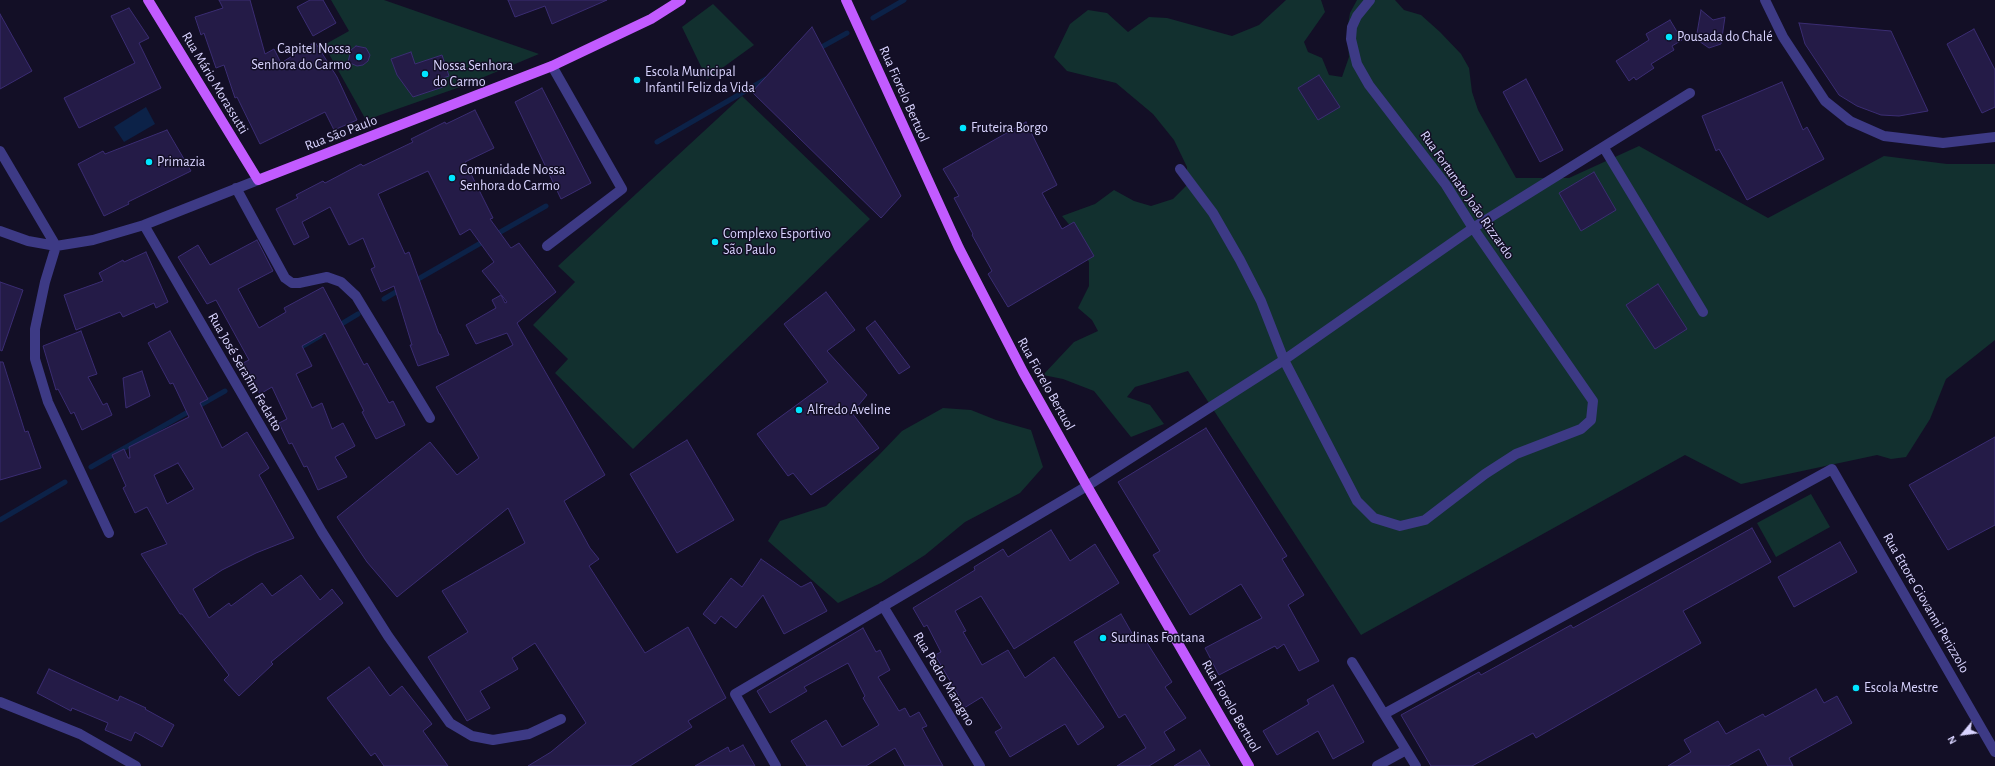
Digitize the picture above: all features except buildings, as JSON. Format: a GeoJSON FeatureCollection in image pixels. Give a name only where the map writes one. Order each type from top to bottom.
{"type":"FeatureCollection","features":[{"type":"Feature","properties":{"kind":"main road","name":"Rua Mário Morassutti"},"geometry":{"type":"LineString","coordinates":[[148,0],[258,180]]}},
{"type":"Feature","properties":{"kind":"main road","name":"Rua São Paulo"},"geometry":{"type":"LineString","coordinates":[[258,180],[552,66],[651,20],[681,0]]}},
{"type":"Feature","properties":{"kind":"main road","name":"Rua Fiorelo Bertuol"},"geometry":{"type":"LineString","coordinates":[[846,0],[959,248],[1022,372],[1249,766]]}},
{"type":"Feature","properties":{"kind":"street","name":"Rua Fortunato João Rizzardo"},"geometry":{"type":"LineString","coordinates":[[1284,360],[1357,501],[1374,518],[1400,526],[1425,520],[1485,474],[1516,454],[1581,429],[1591,420],[1593,401],[1473,228],[1446,185],[1370,86],[1357,64],[1351,39],[1352,27],[1370,0]]}},
{"type":"Feature","properties":{"kind":"street"},"geometry":{"type":"LineString","coordinates":[[1765,0],[1783,37],[1825,101],[1850,122],[1884,136],[1943,143],[1995,137]]}},
{"type":"Feature","properties":{"kind":"street"},"geometry":{"type":"LineString","coordinates":[[547,246],[622,189],[552,66]]}},
{"type":"Feature","properties":{"kind":"street"},"geometry":{"type":"LineString","coordinates":[[776,766],[735,694],[1087,486],[1284,360],[1473,228],[1604,148],[1690,93]]}},
{"type":"Feature","properties":{"kind":"street"},"geometry":{"type":"LineString","coordinates":[[1604,148],[1703,312]]}},
{"type":"Feature","properties":{"kind":"street"},"geometry":{"type":"LineString","coordinates":[[0,151],[56,246],[45,282],[36,329],[35,359],[48,402],[109,533]]}},
{"type":"Feature","properties":{"kind":"street"},"geometry":{"type":"LineString","coordinates":[[1180,169],[1213,213],[1240,260],[1261,301],[1284,360]]}},
{"type":"Feature","properties":{"kind":"street","name":"Rua São Paulo"},"geometry":{"type":"LineString","coordinates":[[0,231],[28,241],[56,246],[93,240],[144,225],[258,180]]}},
{"type":"Feature","properties":{"kind":"street"},"geometry":{"type":"LineString","coordinates":[[236,188],[286,278],[292,283],[299,283],[327,277],[341,282],[356,296],[430,418]]}},
{"type":"Feature","properties":{"kind":"street","name":"Rua José Serafim Fedatto"},"geometry":{"type":"LineString","coordinates":[[144,225],[322,532],[388,636],[450,723],[472,736],[493,740],[529,734],[561,719]]}},
{"type":"Feature","properties":{"kind":"street","name":"Rua Ettore Giovanni Perizzolo"},"geometry":{"type":"LineString","coordinates":[[1384,714],[1832,469],[1995,752]]}},
{"type":"Feature","properties":{"kind":"street","name":"Rua Pedro Maragno"},"geometry":{"type":"LineString","coordinates":[[883,606],[980,766]]}},
{"type":"Feature","properties":{"kind":"street"},"geometry":{"type":"LineString","coordinates":[[1352,662],[1416,766]]}},
{"type":"Feature","properties":{"kind":"street"},"geometry":{"type":"LineString","coordinates":[[0,702],[80,734],[136,766]]}},
{"type":"Feature","properties":{"kind":"street"},"geometry":{"type":"LineString","coordinates":[[1377,766],[1406,750]]}},
{"type":"Feature","properties":{"kind":"green space"},"geometry":{"type":"Polygon","coordinates":[[[331,0],[384,0],[539,54],[460,87],[366,120],[324,45],[349,31],[331,0]]]}},
{"type":"Feature","properties":{"kind":"green space"},"geometry":{"type":"Polygon","coordinates":[[[1286,0],[1321,0],[1325,12],[1304,42],[1308,52],[1322,58],[1329,75],[1342,77],[1349,57],[1347,31],[1350,13],[1357,0],[1395,0],[1404,10],[1421,15],[1461,54],[1469,68],[1472,92],[1478,110],[1516,178],[1569,178],[1639,146],[1768,218],[1884,156],[1947,164],[1995,164],[1995,340],[1946,379],[1930,419],[1906,457],[1891,459],[1877,455],[1741,484],[1685,455],[1361,635],[1188,371],[1135,387],[1127,397],[1150,405],[1164,424],[1131,437],[1094,391],[1063,379],[1043,375],[1074,342],[1098,331],[1092,320],[1078,308],[1089,286],[1089,262],[1073,229],[1062,216],[1095,204],[1114,190],[1134,201],[1151,206],[1173,199],[1187,185],[1187,167],[1174,140],[1153,114],[1116,83],[1067,71],[1054,57],[1070,24],[1088,10],[1107,13],[1128,32],[1149,17],[1167,18],[1232,36],[1259,25],[1286,0]]]}},
{"type":"Feature","properties":{"kind":"green space"},"geometry":{"type":"Polygon","coordinates":[[[713,4],[754,45],[707,79],[682,27],[713,4]]]}},
{"type":"Feature","properties":{"kind":"green space","name":"Complexo Esportivo São Paulo"},"geometry":{"type":"Polygon","coordinates":[[[742,96],[870,219],[633,449],[555,373],[568,359],[533,325],[575,282],[558,266],[742,96]]]}},
{"type":"Feature","properties":{"kind":"green space"},"geometry":{"type":"Polygon","coordinates":[[[943,408],[971,410],[996,420],[1031,430],[1043,467],[1020,493],[965,522],[925,555],[881,583],[838,603],[768,541],[780,521],[826,506],[902,431],[943,408]]]}},
{"type":"Feature","properties":{"kind":"green space"},"geometry":{"type":"Polygon","coordinates":[[[1811,494],[1830,527],[1776,557],[1757,523],[1811,494]]]}},
{"type":"Feature","properties":{"kind":"water"},"geometry":{"type":"Polygon","coordinates":[[[146,107],[155,124],[124,142],[114,127],[146,107]]]}},
{"type":"Feature","properties":{"kind":"waterway"},"geometry":{"type":"LineString","coordinates":[[873,18],[904,0]]}},
{"type":"Feature","properties":{"kind":"waterway"},"geometry":{"type":"LineString","coordinates":[[818,49],[847,33]]}},
{"type":"Feature","properties":{"kind":"waterway"},"geometry":{"type":"LineString","coordinates":[[657,142],[766,79]]}},
{"type":"Feature","properties":{"kind":"waterway"},"geometry":{"type":"LineString","coordinates":[[495,235],[546,206]]}},
{"type":"Feature","properties":{"kind":"waterway"},"geometry":{"type":"LineString","coordinates":[[413,282],[486,240]]}},
{"type":"Feature","properties":{"kind":"waterway"},"geometry":{"type":"LineString","coordinates":[[384,299],[401,289]]}},
{"type":"Feature","properties":{"kind":"waterway"},"geometry":{"type":"LineString","coordinates":[[338,326],[358,314]]}},
{"type":"Feature","properties":{"kind":"waterway"},"geometry":{"type":"LineString","coordinates":[[296,350],[320,336]]}},
{"type":"Feature","properties":{"kind":"waterway"},"geometry":{"type":"LineString","coordinates":[[91,467],[225,391]]}},
{"type":"Feature","properties":{"kind":"waterway"},"geometry":{"type":"LineString","coordinates":[[0,520],[65,482]]}},
{"type":"Feature","properties":{"kind":"place","name":"Pousada do Chalé"},"geometry":{"type":"Point","coordinates":[1669,37]}},
{"type":"Feature","properties":{"kind":"place","name":"Capitel Nossa Senhora do Carmo"},"geometry":{"type":"Point","coordinates":[359,57]}},
{"type":"Feature","properties":{"kind":"place","name":"Nossa Senhora do Carmo"},"geometry":{"type":"Point","coordinates":[425,74]}},
{"type":"Feature","properties":{"kind":"place","name":"Escola Municipal Infantil Feliz da Vida"},"geometry":{"type":"Point","coordinates":[637,80]}},
{"type":"Feature","properties":{"kind":"place","name":"Fruteira Borgo"},"geometry":{"type":"Point","coordinates":[963,128]}},
{"type":"Feature","properties":{"kind":"place","name":"Primazia"},"geometry":{"type":"Point","coordinates":[149,162]}},
{"type":"Feature","properties":{"kind":"place","name":"Comunidade Nossa Senhora do Carmo"},"geometry":{"type":"Point","coordinates":[452,178]}},
{"type":"Feature","properties":{"kind":"place","name":"Complexo Esportivo São Paulo"},"geometry":{"type":"Point","coordinates":[715,242]}},
{"type":"Feature","properties":{"kind":"place","name":"Alfredo Aveline"},"geometry":{"type":"Point","coordinates":[799,410]}},
{"type":"Feature","properties":{"kind":"place","name":"Surdinas Fontana"},"geometry":{"type":"Point","coordinates":[1103,638]}},
{"type":"Feature","properties":{"kind":"place","name":"Escola Mestre"},"geometry":{"type":"Point","coordinates":[1856,688]}}]}
